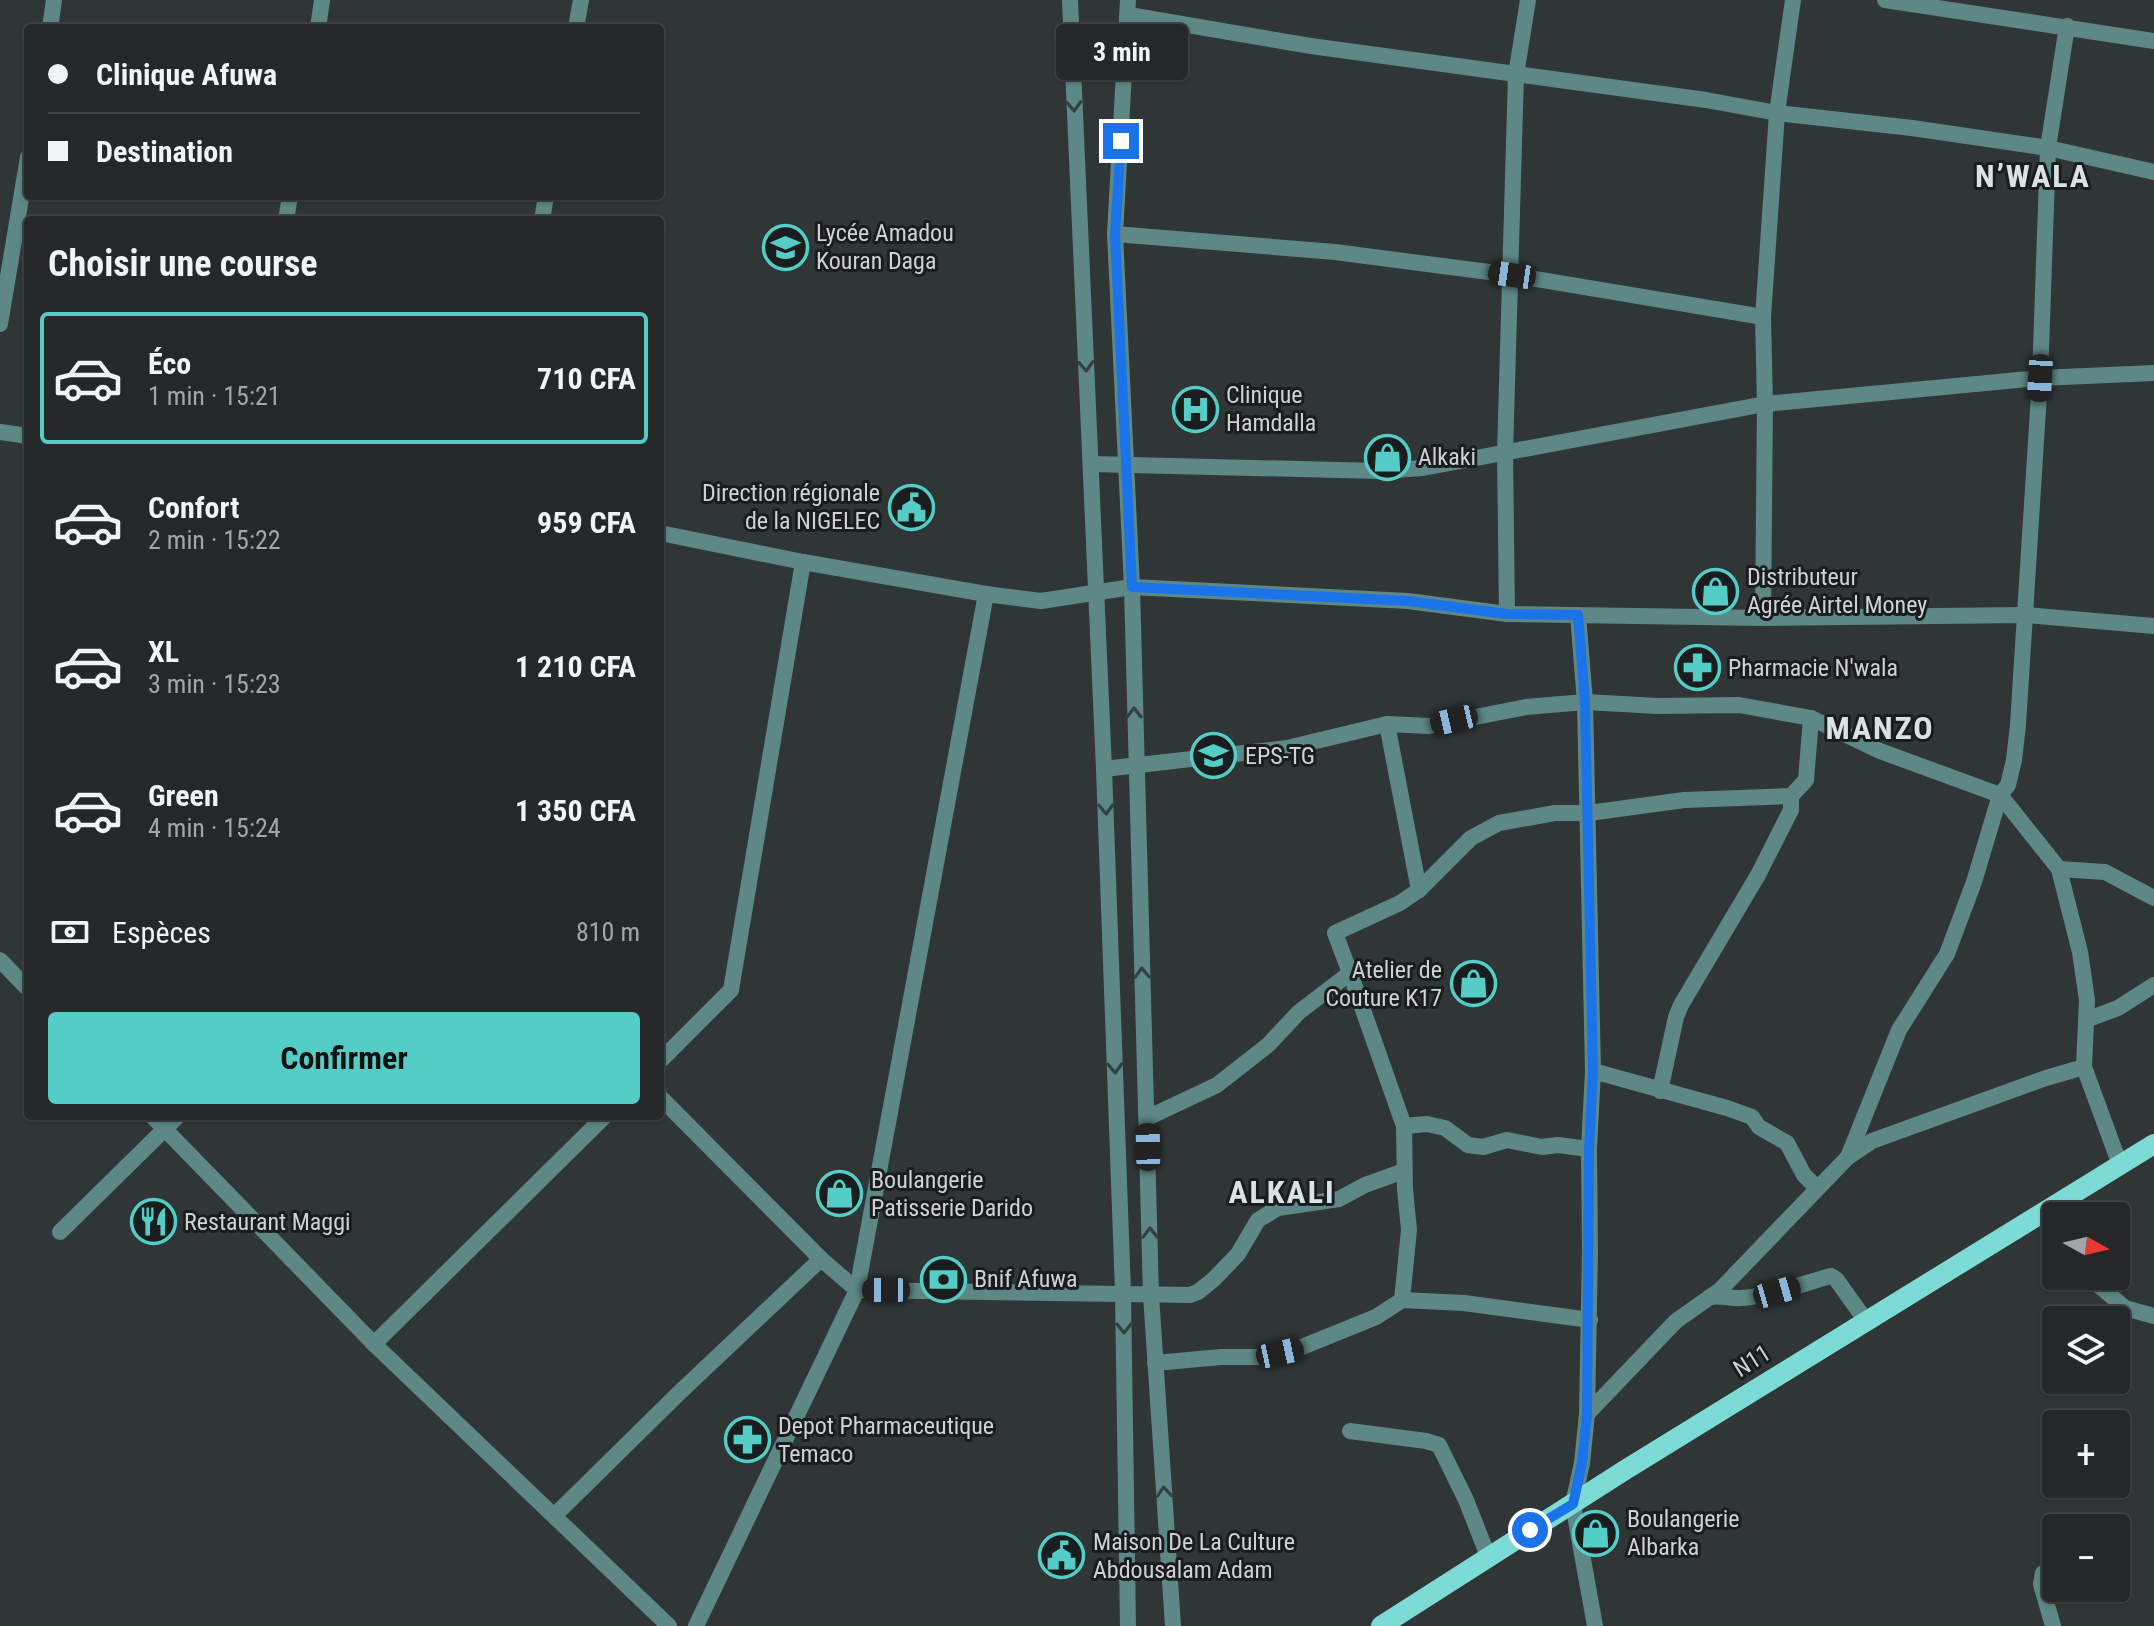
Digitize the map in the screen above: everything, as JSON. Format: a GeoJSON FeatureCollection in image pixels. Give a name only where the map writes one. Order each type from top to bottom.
{"type":"FeatureCollection","features":[{"type":"Feature","properties":{"kind":"main road","name":"N11"},"geometry":{"type":"LineString","coordinates":[[2070,1202],[2154,1144]]}},
{"type":"Feature","properties":{"kind":"main road","name":"N11"},"geometry":{"type":"LineString","coordinates":[[1381,1626],[1866,1321],[2042,1221]]}},
{"type":"Feature","properties":{"kind":"street"},"geometry":{"type":"LineString","coordinates":[[51,24],[54,0]]}},
{"type":"Feature","properties":{"kind":"street"},"geometry":{"type":"LineString","coordinates":[[319,24],[322,0]]}},
{"type":"Feature","properties":{"kind":"street"},"geometry":{"type":"LineString","coordinates":[[577,24],[581,0]]}},
{"type":"Feature","properties":{"kind":"street"},"geometry":{"type":"LineString","coordinates":[[1070,0],[1104,769],[1123,1292],[1128,1626]]}},
{"type":"Feature","properties":{"kind":"street"},"geometry":{"type":"LineString","coordinates":[[1507,614],[1505,452],[1516,75],[1528,0]]}},
{"type":"Feature","properties":{"kind":"street"},"geometry":{"type":"LineString","coordinates":[[1763,618],[1763,317],[1777,113],[1793,0]]}},
{"type":"Feature","properties":{"kind":"street"},"geometry":{"type":"LineString","coordinates":[[1885,0],[2154,41]]}},
{"type":"Feature","properties":{"kind":"street"},"geometry":{"type":"LineString","coordinates":[[1173,1626],[1151,1295],[1132,587],[1115,234],[1128,8],[1311,46],[1706,100],[1777,113],[1912,128],[2048,148],[2154,172]]}},
{"type":"Feature","properties":{"kind":"street"},"geometry":{"type":"LineString","coordinates":[[1848,1157],[1899,1030],[1947,954],[1974,882],[2000,795],[2008,785],[2014,760],[2040,378],[2048,148],[2067,26]]}},
{"type":"Feature","properties":{"kind":"street"},"geometry":{"type":"LineString","coordinates":[[0,324],[24,181]]}},
{"type":"Feature","properties":{"kind":"street"},"geometry":{"type":"LineString","coordinates":[[1115,234],[1335,252],[1512,275],[1763,317]]}},
{"type":"Feature","properties":{"kind":"street"},"geometry":{"type":"LineString","coordinates":[[1091,464],[1379,471],[1423,468],[1765,404],[2040,378],[2154,373]]}},
{"type":"Feature","properties":{"kind":"street"},"geometry":{"type":"LineString","coordinates":[[0,432],[24,435]]}},
{"type":"Feature","properties":{"kind":"street"},"geometry":{"type":"LineString","coordinates":[[664,534],[803,562],[1041,601],[1132,587],[1408,601],[1507,614],[1763,618],[2026,615],[2154,626]]}},
{"type":"Feature","properties":{"kind":"street"},"geometry":{"type":"LineString","coordinates":[[664,1057],[731,990],[803,562]]}},
{"type":"Feature","properties":{"kind":"street"},"geometry":{"type":"LineString","coordinates":[[696,1626],[857,1290],[986,594]]}},
{"type":"Feature","properties":{"kind":"street"},"geometry":{"type":"LineString","coordinates":[[1578,615],[1589,813],[1593,1071],[1589,1149],[1587,1414],[1582,1463],[1573,1504],[1595,1626]]}},
{"type":"Feature","properties":{"kind":"street"},"geometry":{"type":"LineString","coordinates":[[1104,769],[1287,748],[1387,724],[1429,726],[1526,707],[1585,702],[1658,706],[1739,705],[1811,718],[1880,751],[2000,795],[2059,869],[2080,952],[2087,1000],[2084,1067],[2120,1165]]}},
{"type":"Feature","properties":{"kind":"street"},"geometry":{"type":"LineString","coordinates":[[1660,1091],[1681,1005],[1758,875],[1791,810],[1791,796],[1806,780],[1811,718]]}},
{"type":"Feature","properties":{"kind":"street"},"geometry":{"type":"LineString","coordinates":[[1387,724],[1419,890]]}},
{"type":"Feature","properties":{"kind":"street"},"geometry":{"type":"LineString","coordinates":[[1402,1300],[1409,1230],[1404,1126],[1335,933],[1400,903],[1419,890],[1458,849],[1485,829],[1499,823],[1555,813],[1589,813],[1684,800],[1791,796]]}},
{"type":"Feature","properties":{"kind":"street"},"geometry":{"type":"LineString","coordinates":[[2059,869],[2105,872],[2154,898]]}},
{"type":"Feature","properties":{"kind":"street"},"geometry":{"type":"LineString","coordinates":[[0,960],[24,985]]}},
{"type":"Feature","properties":{"kind":"street"},"geometry":{"type":"LineString","coordinates":[[1147,1118],[1217,1085],[1268,1045],[1299,1012],[1350,973]]}},
{"type":"Feature","properties":{"kind":"street"},"geometry":{"type":"LineString","coordinates":[[2086,1020],[2118,1008],[2154,985]]}},
{"type":"Feature","properties":{"kind":"street"},"geometry":{"type":"LineString","coordinates":[[1587,1414],[1676,1321],[1720,1290],[1848,1157],[1872,1141],[2084,1067]]}},
{"type":"Feature","properties":{"kind":"street"},"geometry":{"type":"LineString","coordinates":[[1593,1071],[1752,1117],[1759,1127],[1787,1143],[1804,1175],[1816,1187]]}},
{"type":"Feature","properties":{"kind":"street"},"geometry":{"type":"LineString","coordinates":[[664,1101],[821,1259],[857,1290],[1190,1295],[1198,1292],[1238,1254],[1258,1220],[1278,1208],[1339,1199],[1365,1185],[1404,1171]]}},
{"type":"Feature","properties":{"kind":"street"},"geometry":{"type":"LineString","coordinates":[[156,1120],[374,1344],[669,1626]]}},
{"type":"Feature","properties":{"kind":"street"},"geometry":{"type":"LineString","coordinates":[[60,1232],[174,1120]]}},
{"type":"Feature","properties":{"kind":"street"},"geometry":{"type":"LineString","coordinates":[[374,1344],[601,1120]]}},
{"type":"Feature","properties":{"kind":"street"},"geometry":{"type":"LineString","coordinates":[[1404,1126],[1427,1124],[1445,1128],[1468,1145],[1483,1147],[1507,1140],[1542,1147],[1558,1145],[1589,1149]]}},
{"type":"Feature","properties":{"kind":"street"},"geometry":{"type":"LineString","coordinates":[[555,1515],[821,1259]]}},
{"type":"Feature","properties":{"kind":"street"},"geometry":{"type":"LineString","coordinates":[[1707,1298],[1725,1295],[1739,1299],[1777,1292],[1831,1276],[1866,1321]]}},
{"type":"Feature","properties":{"kind":"street"},"geometry":{"type":"LineString","coordinates":[[2104,1290],[2125,1308],[2154,1316]]}},
{"type":"Feature","properties":{"kind":"street"},"geometry":{"type":"LineString","coordinates":[[1155,1363],[1263,1357],[1297,1349],[1376,1317],[1402,1300],[1464,1303],[1590,1320]]}},
{"type":"Feature","properties":{"kind":"street"},"geometry":{"type":"LineString","coordinates":[[1350,1431],[1439,1445],[1466,1500],[1488,1556]]}},
{"type":"Feature","properties":{"kind":"street"},"geometry":{"type":"LineString","coordinates":[[2046,1602],[2053,1626]]}},
{"type":"Feature","properties":{"kind":"place","name":"Lycée Amadou Kouran Daga"},"geometry":{"type":"Point","coordinates":[785,247]}},
{"type":"Feature","properties":{"kind":"place","name":"Clinique Hamdalla"},"geometry":{"type":"Point","coordinates":[1195,409]}},
{"type":"Feature","properties":{"kind":"place","name":"Alkaki"},"geometry":{"type":"Point","coordinates":[1387,457]}},
{"type":"Feature","properties":{"kind":"place","name":"Direction régionale de la NIGELEC"},"geometry":{"type":"Point","coordinates":[911,507]}},
{"type":"Feature","properties":{"kind":"place","name":"Distributeur Agrée Airtel Money"},"geometry":{"type":"Point","coordinates":[1716,591]}},
{"type":"Feature","properties":{"kind":"place","name":"Pharmacie N'wala"},"geometry":{"type":"Point","coordinates":[1697,668]}},
{"type":"Feature","properties":{"kind":"place","name":"EPS-TG"},"geometry":{"type":"Point","coordinates":[1214,756]}},
{"type":"Feature","properties":{"kind":"place","name":"Atelier de Couture K17"},"geometry":{"type":"Point","coordinates":[1473,984]}},
{"type":"Feature","properties":{"kind":"place","name":"Boulangerie Patisserie Darido"},"geometry":{"type":"Point","coordinates":[840,1194]}},
{"type":"Feature","properties":{"kind":"place","name":"Restaurant Maggi"},"geometry":{"type":"Point","coordinates":[153,1222]}},
{"type":"Feature","properties":{"kind":"place","name":"Bnif Afuwa"},"geometry":{"type":"Point","coordinates":[943,1279]}},
{"type":"Feature","properties":{"kind":"place","name":"Depot Pharmaceutique Temaco"},"geometry":{"type":"Point","coordinates":[747,1440]}},
{"type":"Feature","properties":{"kind":"place","name":"Boulangerie Albarka"},"geometry":{"type":"Point","coordinates":[1596,1533]}},
{"type":"Feature","properties":{"kind":"place","name":"Maison De La Culture Abdousalam Adam"},"geometry":{"type":"Point","coordinates":[1062,1556]}},
{"type":"Feature","properties":{"kind":"district","name":"N’WALA"},"geometry":{"type":"Point","coordinates":[2033,176]}},
{"type":"Feature","properties":{"kind":"district","name":"MANZO"},"geometry":{"type":"Point","coordinates":[1880,728]}},
{"type":"Feature","properties":{"kind":"district","name":"ALKALI"},"geometry":{"type":"Point","coordinates":[1282,1192]}},
{"type":"Feature","properties":{"kind":"route"},"geometry":{"type":"LineString","coordinates":[[1121,141],[1115,234],[1132,587],[1408,601],[1507,614],[1578,615],[1585,702],[1593,1071],[1589,1149],[1587,1414],[1582,1463],[1573,1504],[1530,1530]]}}]}
